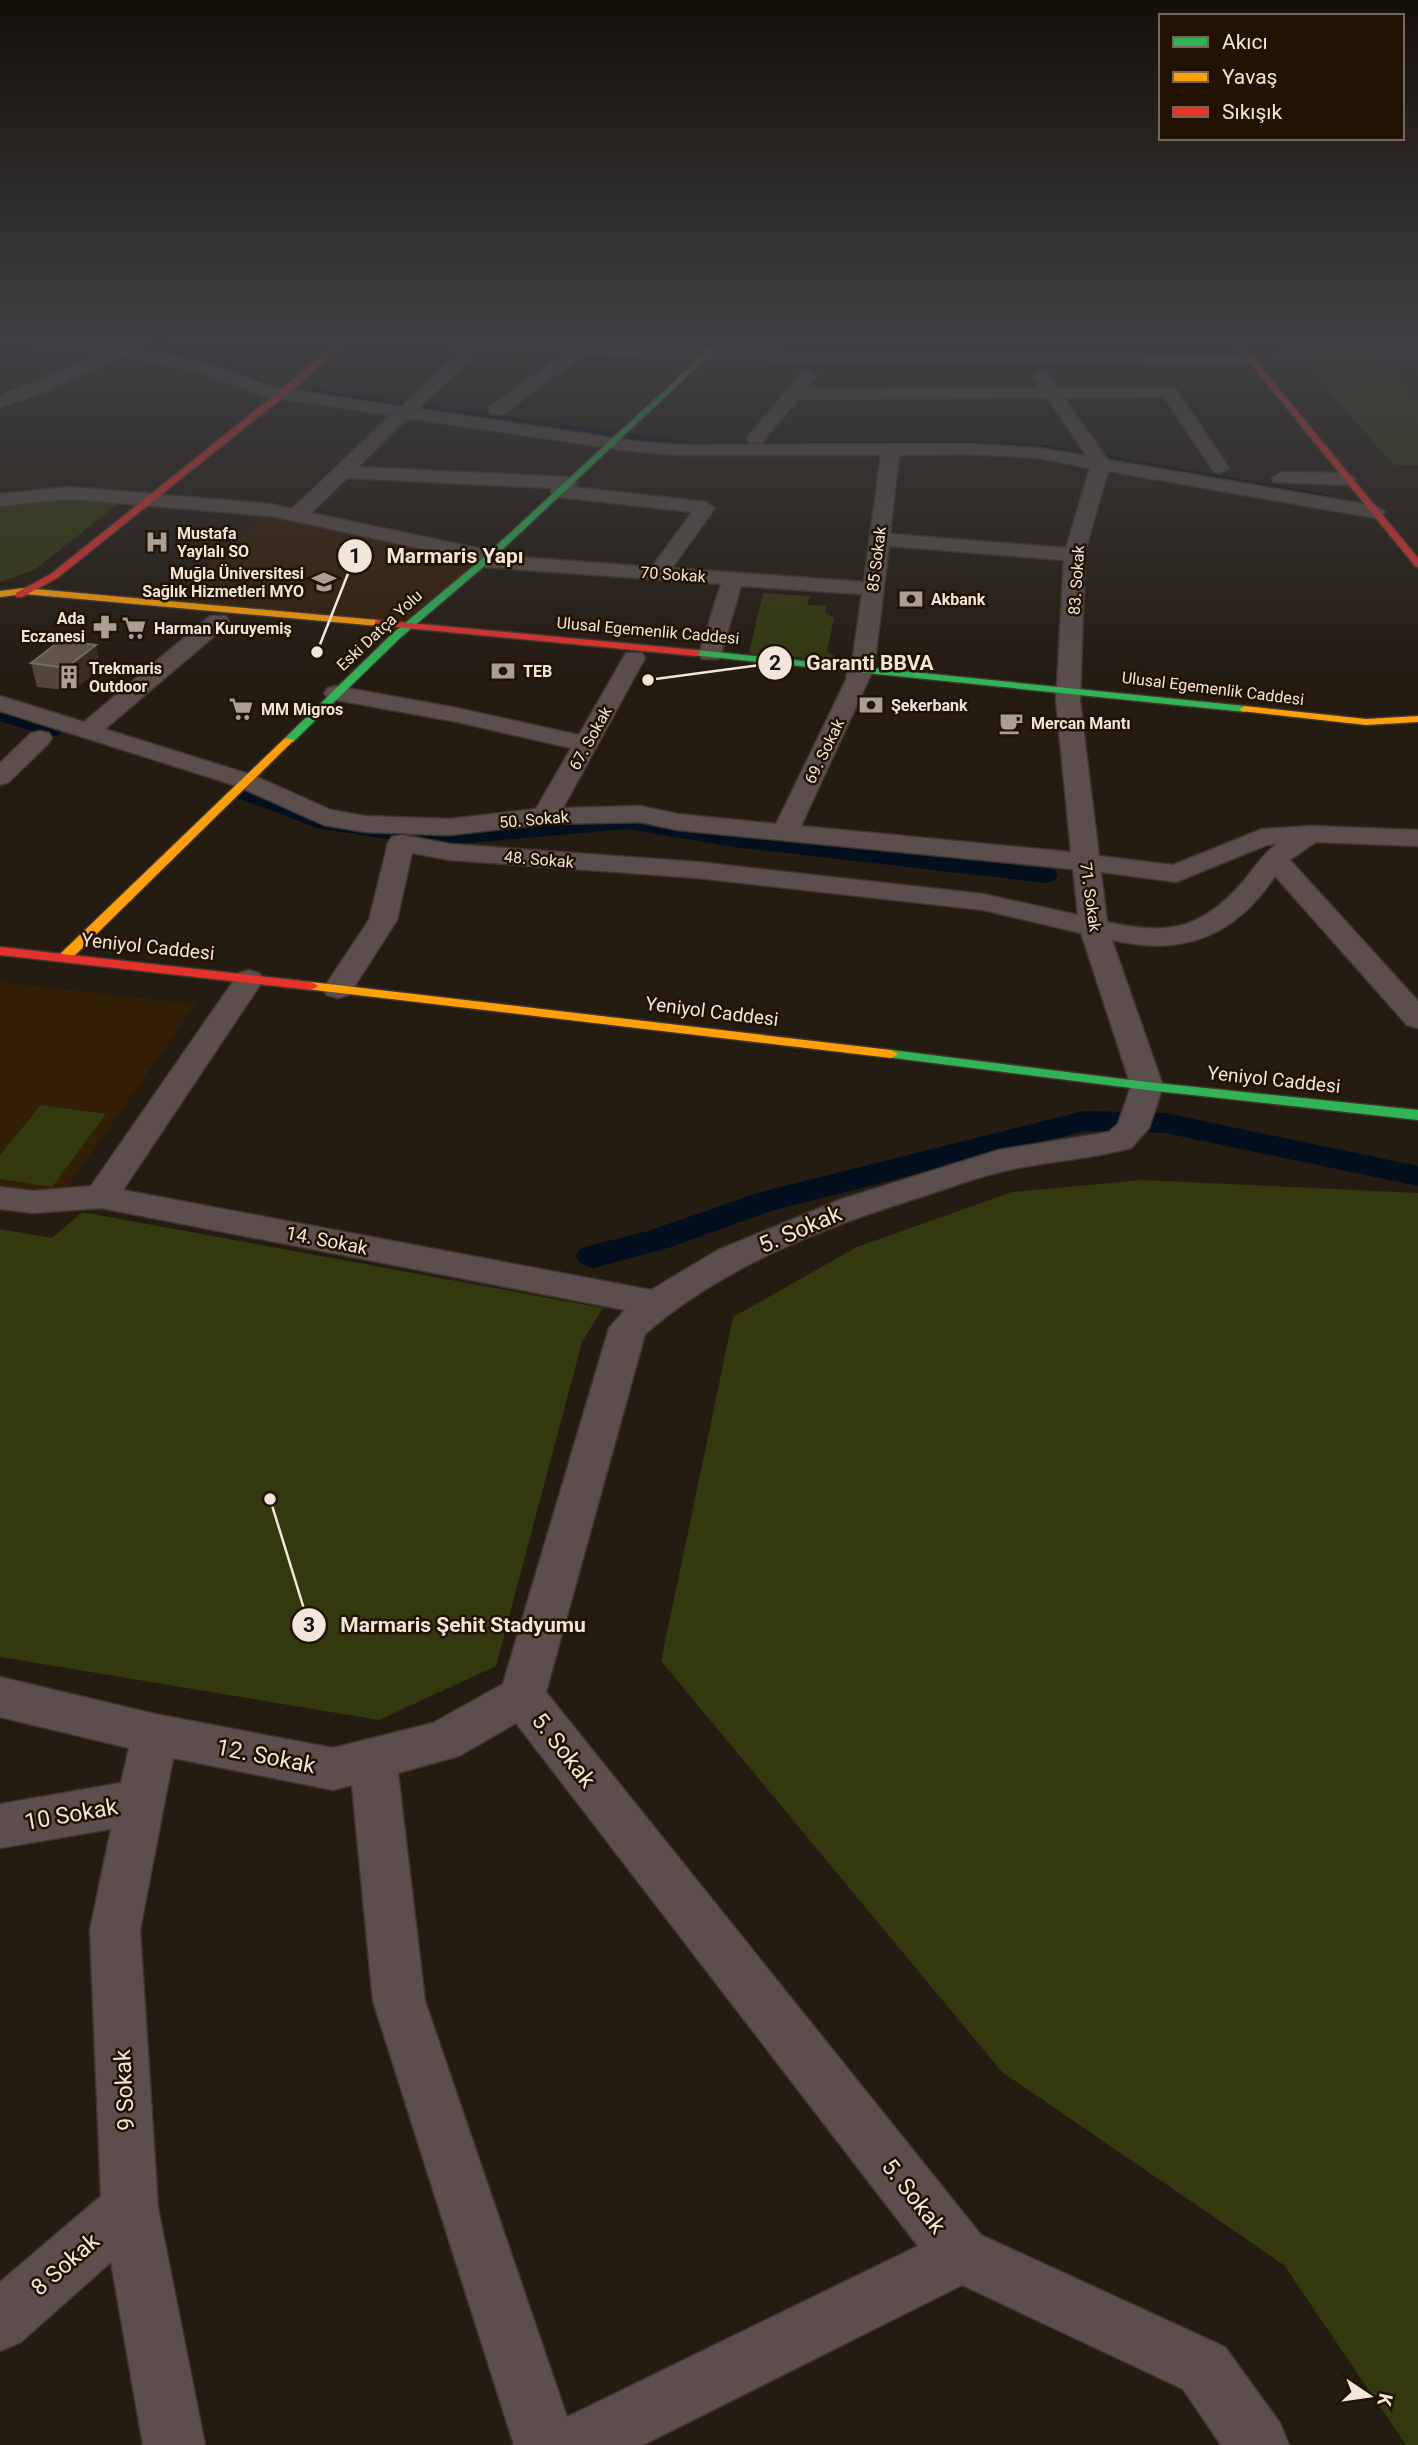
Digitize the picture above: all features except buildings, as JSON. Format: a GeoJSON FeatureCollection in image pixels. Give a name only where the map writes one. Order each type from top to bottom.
{"type":"FeatureCollection","features":[{"type":"Feature","properties":{"kind":"main road"},"geometry":{"type":"LineString","coordinates":[[0,610],[24,591],[54,576],[208,451]]}},
{"type":"Feature","properties":{"kind":"main road","name":"Eski Datça Yolu"},"geometry":{"type":"LineString","coordinates":[[64,958],[401,631],[485,561],[603,451]]}},
{"type":"Feature","properties":{"kind":"main road"},"geometry":{"type":"LineString","coordinates":[[1324,451],[1418,564]]}},
{"type":"Feature","properties":{"kind":"main road"},"geometry":{"type":"LineString","coordinates":[[39,606],[53,593],[54,576]]}},
{"type":"Feature","properties":{"kind":"main road","name":"Ulusal Egemenlik Caddesi"},"geometry":{"type":"LineString","coordinates":[[0,594],[24,591],[53,593],[634,658],[857,671]]}},
{"type":"Feature","properties":{"kind":"main road","name":"Ulusal Egemenlik Caddesi"},"geometry":{"type":"LineString","coordinates":[[135,618],[401,631],[710,654],[1418,735]]}},
{"type":"Feature","properties":{"kind":"main road","name":"Ulusal Egemenlik Caddesi"},"geometry":{"type":"LineString","coordinates":[[1068,695],[1323,718],[1393,722],[1418,719]]}},
{"type":"Feature","properties":{"kind":"main road","name":"Yeniyol Caddesi"},"geometry":{"type":"LineString","coordinates":[[0,951],[338,989],[1140,1107],[1418,1115]]}},
{"type":"Feature","properties":{"kind":"street"},"geometry":{"type":"LineString","coordinates":[[298,514],[366,451]]}},
{"type":"Feature","properties":{"kind":"street","name":"85 Sokak"},"geometry":{"type":"LineString","coordinates":[[857,671],[861,589],[876,481],[886,451]]}},
{"type":"Feature","properties":{"kind":"street","name":"85 Sokak"},"geometry":{"type":"LineString","coordinates":[[857,671],[878,539],[886,451]]}},
{"type":"Feature","properties":{"kind":"street"},"geometry":{"type":"LineString","coordinates":[[1005,451],[1097,456],[1220,468],[1262,477],[1347,479]]}},
{"type":"Feature","properties":{"kind":"street"},"geometry":{"type":"LineString","coordinates":[[1073,451],[1375,512]]}},
{"type":"Feature","properties":{"kind":"street"},"geometry":{"type":"LineString","coordinates":[[1094,451],[1097,456]]}},
{"type":"Feature","properties":{"kind":"street"},"geometry":{"type":"LineString","coordinates":[[1209,451],[1220,468]]}},
{"type":"Feature","properties":{"kind":"street","name":"83. Sokak"},"geometry":{"type":"LineString","coordinates":[[1068,695],[1075,555],[1097,456]]}},
{"type":"Feature","properties":{"kind":"street"},"geometry":{"type":"LineString","coordinates":[[345,472],[564,487],[705,508],[658,573]]}},
{"type":"Feature","properties":{"kind":"street","name":"70 Sokak"},"geometry":{"type":"LineString","coordinates":[[0,500],[70,493],[148,498],[298,514],[477,554],[485,561],[861,589]]}},
{"type":"Feature","properties":{"kind":"street"},"geometry":{"type":"LineString","coordinates":[[878,539],[1075,555]]}},
{"type":"Feature","properties":{"kind":"street"},"geometry":{"type":"LineString","coordinates":[[710,654],[733,578]]}},
{"type":"Feature","properties":{"kind":"street"},"geometry":{"type":"LineString","coordinates":[[87,732],[218,621]]}},
{"type":"Feature","properties":{"kind":"street","name":"67. Sokak"},"geometry":{"type":"LineString","coordinates":[[545,816],[634,658]]}},
{"type":"Feature","properties":{"kind":"street","name":"69. Sokak"},"geometry":{"type":"LineString","coordinates":[[785,832],[857,671]]}},
{"type":"Feature","properties":{"kind":"street"},"geometry":{"type":"LineString","coordinates":[[336,693],[482,720],[587,744]]}},
{"type":"Feature","properties":{"kind":"street","name":"71. Sokak"},"geometry":{"type":"LineString","coordinates":[[1068,695],[1093,926],[1140,1107]]}},
{"type":"Feature","properties":{"kind":"street","name":"50. Sokak"},"geometry":{"type":"LineString","coordinates":[[0,703],[87,732],[238,789],[324,817],[365,824],[449,827],[545,816],[640,814],[678,822],[1086,862],[1176,874],[1262,837],[1311,834],[1418,838]]}},
{"type":"Feature","properties":{"kind":"street","name":"48. Sokak"},"geometry":{"type":"LineString","coordinates":[[0,726],[238,789],[264,815],[320,832],[450,852],[698,870],[983,902],[1140,938],[1190,935],[1221,918],[1251,891],[1275,859],[1311,834]]}},
{"type":"Feature","properties":{"kind":"street"},"geometry":{"type":"LineString","coordinates":[[0,777],[40,738]]}},
{"type":"Feature","properties":{"kind":"street"},"geometry":{"type":"LineString","coordinates":[[338,989],[383,920],[401,843]]}},
{"type":"Feature","properties":{"kind":"street"},"geometry":{"type":"LineString","coordinates":[[1275,859],[1418,1019]]}},
{"type":"Feature","properties":{"kind":"street"},"geometry":{"type":"LineString","coordinates":[[101,1197],[249,979]]}},
{"type":"Feature","properties":{"kind":"street","name":"5. Sokak"},"geometry":{"type":"LineString","coordinates":[[1140,1107],[1119,1141],[1007,1159],[866,1201],[788,1233],[705,1272],[653,1303],[628,1328],[522,1696],[961,2255],[1205,2368],[1258,2445]]}},
{"type":"Feature","properties":{"kind":"street","name":"14. Sokak"},"geometry":{"type":"LineString","coordinates":[[0,1198],[33,1202],[101,1197],[653,1303]]}},
{"type":"Feature","properties":{"kind":"street","name":"12. Sokak"},"geometry":{"type":"LineString","coordinates":[[0,1697],[155,1734],[333,1769],[443,1741],[522,1696]]}},
{"type":"Feature","properties":{"kind":"street","name":"9 Sokak"},"geometry":{"type":"LineString","coordinates":[[155,1734],[115,1930],[130,2208],[174,2445]]}},
{"type":"Feature","properties":{"kind":"street"},"geometry":{"type":"LineString","coordinates":[[373,1759],[400,2001],[545,2445]]}},
{"type":"Feature","properties":{"kind":"street","name":"10 Sokak"},"geometry":{"type":"LineString","coordinates":[[0,1826],[141,1802]]}},
{"type":"Feature","properties":{"kind":"street","name":"8 Sokak"},"geometry":{"type":"LineString","coordinates":[[0,2321],[130,2208]]}},
{"type":"Feature","properties":{"kind":"street"},"geometry":{"type":"LineString","coordinates":[[577,2445],[961,2255]]}},
{"type":"Feature","properties":{"kind":"shaded area","name":"Muğla Üniversitesi Sağlık Hizmetleri MYO"},"geometry":{"type":"Polygon","coordinates":[[[271,510],[485,561],[407,625],[164,604],[271,510]]]}},
{"type":"Feature","properties":{"kind":"shaded area"},"geometry":{"type":"Polygon","coordinates":[[[0,982],[196,1004],[70,1184],[33,1202],[0,1195],[0,982]]]}},
{"type":"Feature","properties":{"kind":"green space"},"geometry":{"type":"Polygon","coordinates":[[[1382,451],[1418,451],[1418,465],[1394,465],[1382,451]]]}},
{"type":"Feature","properties":{"kind":"green space"},"geometry":{"type":"Polygon","coordinates":[[[54,495],[122,501],[34,570],[0,582],[0,503],[54,495]]]}},
{"type":"Feature","properties":{"kind":"green space"},"geometry":{"type":"Polygon","coordinates":[[[763,593],[810,596],[807,605],[826,606],[825,613],[834,618],[827,652],[835,656],[835,661],[749,653],[763,593]]]}},
{"type":"Feature","properties":{"kind":"green space"},"geometry":{"type":"Polygon","coordinates":[[[41,1105],[106,1114],[52,1187],[0,1179],[0,1155],[41,1105]]]}},
{"type":"Feature","properties":{"kind":"green space"},"geometry":{"type":"Polygon","coordinates":[[[1142,1180],[1418,1193],[1418,2445],[1406,2445],[1284,2265],[1002,2072],[661,1661],[733,1317],[857,1247],[1012,1192],[1142,1180]]]}},
{"type":"Feature","properties":{"kind":"green space"},"geometry":{"type":"Polygon","coordinates":[[[82,1212],[603,1308],[582,1342],[496,1666],[379,1720],[0,1657],[0,1229],[52,1238],[82,1212]]]}},
{"type":"Feature","properties":{"kind":"water"},"geometry":{"type":"Polygon","coordinates":[[[1046,451],[1081,451],[1332,495],[1339,503],[1046,451]]]}},
{"type":"Feature","properties":{"kind":"waterway"},"geometry":{"type":"LineString","coordinates":[[0,714],[51,730]]}},
{"type":"Feature","properties":{"kind":"waterway"},"geometry":{"type":"LineString","coordinates":[[247,793],[326,823],[394,832],[445,837],[627,822],[734,839],[1045,875]]}},
{"type":"Feature","properties":{"kind":"waterway"},"geometry":{"type":"LineString","coordinates":[[593,1256],[656,1240],[761,1203],[1084,1121],[1165,1123],[1418,1176]]}},
{"type":"Feature","properties":{"kind":"traffic: fast"},"geometry":{"type":"LineString","coordinates":[[289,740],[396,636],[485,561],[603,451]]}},
{"type":"Feature","properties":{"kind":"traffic: fast"},"geometry":{"type":"LineString","coordinates":[[696,653],[1245,709]]}},
{"type":"Feature","properties":{"kind":"traffic: fast"},"geometry":{"type":"LineString","coordinates":[[891,1054],[1147,1086],[1418,1115]]}},
{"type":"Feature","properties":{"kind":"traffic: slow"},"geometry":{"type":"LineString","coordinates":[[0,594],[24,591],[378,623]]}},
{"type":"Feature","properties":{"kind":"traffic: slow"},"geometry":{"type":"LineString","coordinates":[[1245,709],[1366,722],[1418,719]]}},
{"type":"Feature","properties":{"kind":"traffic: slow"},"geometry":{"type":"LineString","coordinates":[[64,958],[289,740]]}},
{"type":"Feature","properties":{"kind":"traffic: slow"},"geometry":{"type":"LineString","coordinates":[[311,986],[891,1054]]}},
{"type":"Feature","properties":{"kind":"traffic: jam"},"geometry":{"type":"LineString","coordinates":[[19,595],[54,576],[210,451]]}},
{"type":"Feature","properties":{"kind":"traffic: jam"},"geometry":{"type":"LineString","coordinates":[[1325,451],[1418,564]]}},
{"type":"Feature","properties":{"kind":"traffic: jam"},"geometry":{"type":"LineString","coordinates":[[378,623],[696,653]]}},
{"type":"Feature","properties":{"kind":"traffic: jam"},"geometry":{"type":"LineString","coordinates":[[0,951],[311,986]]}},
{"type":"Feature","properties":{"kind":"place","name":"Mustafa Yaylalı SO"},"geometry":{"type":"Point","coordinates":[157,542]}},
{"type":"Feature","properties":{"kind":"place","name":"Muğla Üniversitesi Sağlık Hizmetleri MYO"},"geometry":{"type":"Point","coordinates":[324,582]}},
{"type":"Feature","properties":{"kind":"place","name":"Akbank"},"geometry":{"type":"Point","coordinates":[911,599]}},
{"type":"Feature","properties":{"kind":"place","name":"Ada Eczanesi"},"geometry":{"type":"Point","coordinates":[105,627]}},
{"type":"Feature","properties":{"kind":"place","name":"Harman Kuruyemiş"},"geometry":{"type":"Point","coordinates":[134,628]}},
{"type":"Feature","properties":{"kind":"place","name":"Marmaris Yapı"},"geometry":{"type":"Point","coordinates":[317,652]}},
{"type":"Feature","properties":{"kind":"place","name":"TEB"},"geometry":{"type":"Point","coordinates":[503,671]}},
{"type":"Feature","properties":{"kind":"place","name":"Trekmaris Outdoor"},"geometry":{"type":"Point","coordinates":[69,677]}},
{"type":"Feature","properties":{"kind":"place","name":"Garanti BBVA"},"geometry":{"type":"Point","coordinates":[648,680]}},
{"type":"Feature","properties":{"kind":"place","name":"Şekerbank"},"geometry":{"type":"Point","coordinates":[871,705]}},
{"type":"Feature","properties":{"kind":"place","name":"MM Migros"},"geometry":{"type":"Point","coordinates":[241,709]}},
{"type":"Feature","properties":{"kind":"place","name":"Mercan Mantı"},"geometry":{"type":"Point","coordinates":[1011,723]}},
{"type":"Feature","properties":{"kind":"place","name":"Marmaris Şehit Stadyumu"},"geometry":{"type":"Point","coordinates":[270,1499]}}]}
